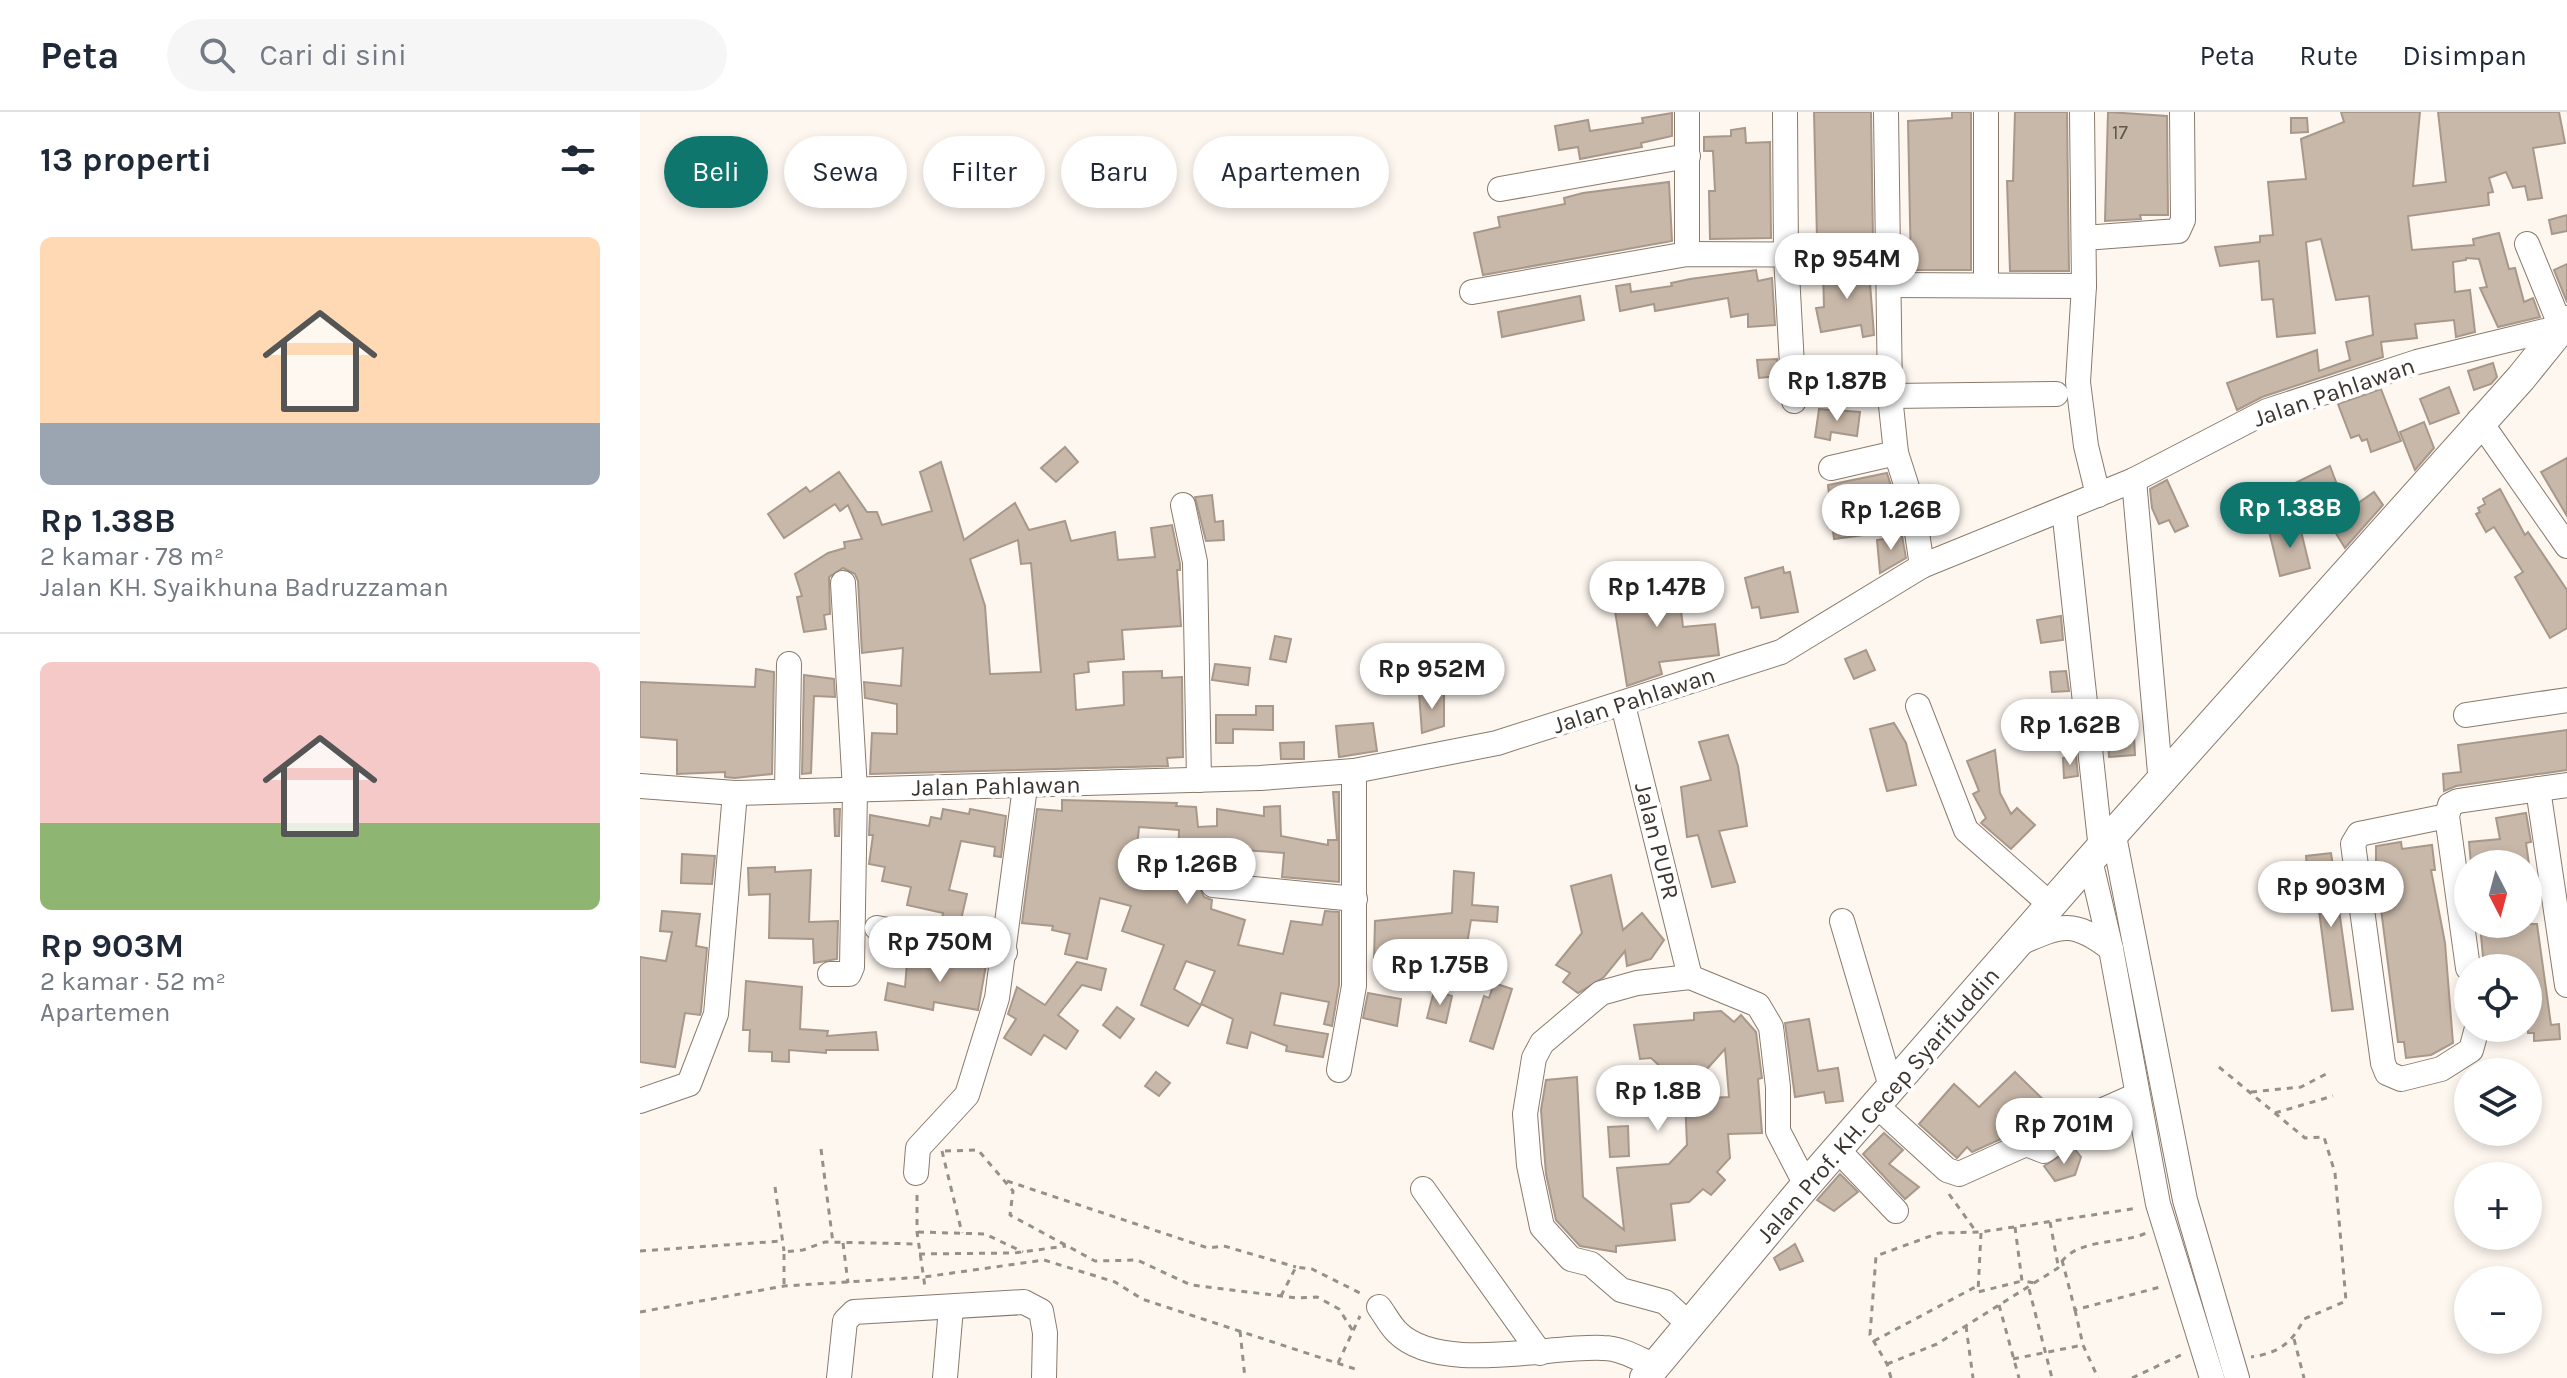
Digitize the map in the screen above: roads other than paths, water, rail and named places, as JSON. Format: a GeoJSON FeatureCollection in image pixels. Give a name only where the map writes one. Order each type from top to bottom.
{"type":"FeatureCollection","features":[{"type":"Feature","properties":{"kind":"main road","name":"Jalan Prof. KH. Cecep Syarifuddin"},"geometry":{"type":"LineString","coordinates":[[1650,1372],[1806,1185],[2479,420],[2521,378],[2564,324]]}},
{"type":"Feature","properties":{"kind":"street"},"geometry":{"type":"LineString","coordinates":[[1687,112],[1687,254]]}},
{"type":"Feature","properties":{"kind":"street"},"geometry":{"type":"LineString","coordinates":[[1785,112],[1786,256],[1794,401]]}},
{"type":"Feature","properties":{"kind":"street"},"geometry":{"type":"LineString","coordinates":[[1886,112],[1890,396],[1896,453],[1913,506],[1922,566]]}},
{"type":"Feature","properties":{"kind":"street"},"geometry":{"type":"LineString","coordinates":[[1986,112],[1986,285]]}},
{"type":"Feature","properties":{"kind":"street"},"geometry":{"type":"LineString","coordinates":[[2082,112],[2084,286],[2078,382],[2086,446],[2098,495]]}},
{"type":"Feature","properties":{"kind":"street"},"geometry":{"type":"LineString","coordinates":[[2084,238],[2178,231],[2183,220],[2182,112]]}},
{"type":"Feature","properties":{"kind":"street"},"geometry":{"type":"LineString","coordinates":[[1500,189],[1688,156]]}},
{"type":"Feature","properties":{"kind":"street"},"geometry":{"type":"LineString","coordinates":[[2527,244],[2564,324]]}},
{"type":"Feature","properties":{"kind":"street"},"geometry":{"type":"LineString","coordinates":[[1472,292],[1687,254],[1889,255]]}},
{"type":"Feature","properties":{"kind":"street"},"geometry":{"type":"LineString","coordinates":[[1890,285],[2084,286]]}},
{"type":"Feature","properties":{"kind":"street","name":"Jalan Pahlawan"},"geometry":{"type":"LineString","coordinates":[[640,786],[735,793],[1199,780],[1354,771],[1497,743],[1781,652],[1922,566],[2134,480],[2267,411],[2417,362],[2564,324]]}},
{"type":"Feature","properties":{"kind":"street"},"geometry":{"type":"LineString","coordinates":[[1890,396],[2056,394]]}},
{"type":"Feature","properties":{"kind":"street"},"geometry":{"type":"LineString","coordinates":[[2479,420],[2564,535]]}},
{"type":"Feature","properties":{"kind":"street"},"geometry":{"type":"LineString","coordinates":[[1831,468],[1896,453]]}},
{"type":"Feature","properties":{"kind":"street"},"geometry":{"type":"LineString","coordinates":[[2134,480],[2161,784]]}},
{"type":"Feature","properties":{"kind":"street"},"geometry":{"type":"LineString","coordinates":[[1183,505],[1195,562],[1199,780]]}},
{"type":"Feature","properties":{"kind":"street"},"geometry":{"type":"LineString","coordinates":[[2064,509],[2111,949],[2161,1214],[2212,1378]]}},
{"type":"Feature","properties":{"kind":"street"},"geometry":{"type":"LineString","coordinates":[[830,974],[852,972],[855,790],[843,583]]}},
{"type":"Feature","properties":{"kind":"street"},"geometry":{"type":"LineString","coordinates":[[787,791],[789,664]]}},
{"type":"Feature","properties":{"kind":"street"},"geometry":{"type":"LineString","coordinates":[[2466,715],[2567,700]]}},
{"type":"Feature","properties":{"kind":"street","name":"Jalan PUPR"},"geometry":{"type":"LineString","coordinates":[[1623,705],[1690,977]]}},
{"type":"Feature","properties":{"kind":"street"},"geometry":{"type":"LineString","coordinates":[[1918,706],[1966,830],[2052,906]]}},
{"type":"Feature","properties":{"kind":"street"},"geometry":{"type":"LineString","coordinates":[[1339,1070],[1354,986],[1354,771]]}},
{"type":"Feature","properties":{"kind":"street"},"geometry":{"type":"LineString","coordinates":[[2466,954],[2447,816],[2450,805],[2458,801],[2567,785]]}},
{"type":"Feature","properties":{"kind":"street"},"geometry":{"type":"LineString","coordinates":[[916,1173],[967,1095],[997,998],[1025,787]]}},
{"type":"Feature","properties":{"kind":"street"},"geometry":{"type":"LineString","coordinates":[[2538,789],[2567,985]]}},
{"type":"Feature","properties":{"kind":"street"},"geometry":{"type":"LineString","coordinates":[[640,1101],[683,1089],[689,1084],[712,1031],[735,793]]}},
{"type":"Feature","properties":{"kind":"street"},"geometry":{"type":"LineString","coordinates":[[2447,816],[2359,834],[2353,844],[2383,1063],[2387,1073],[2401,1079],[2441,1069],[2471,1050],[2473,1042]]}},
{"type":"Feature","properties":{"kind":"street"},"geometry":{"type":"LineString","coordinates":[[2102,849],[2185,1200],[2237,1378]]}},
{"type":"Feature","properties":{"kind":"street"},"geometry":{"type":"LineString","coordinates":[[1213,885],[1355,899]]}},
{"type":"Feature","properties":{"kind":"street"},"geometry":{"type":"LineString","coordinates":[[1842,921],[1884,1098],[1947,1170],[1959,1174],[2026,1144],[2044,1151],[2101,1111],[2137,1095]]}},
{"type":"Feature","properties":{"kind":"street"},"geometry":{"type":"LineString","coordinates":[[2020,943],[2051,929],[2069,926],[2087,929],[2111,949]]}},
{"type":"Feature","properties":{"kind":"street"},"geometry":{"type":"LineString","coordinates":[[877,928],[1005,952]]}},
{"type":"Feature","properties":{"kind":"street"},"geometry":{"type":"LineString","coordinates":[[1690,1325],[1665,1302],[1621,1290],[1591,1264],[1571,1259],[1542,1227],[1529,1165],[1525,1114],[1534,1058],[1542,1043],[1601,993],[1637,983],[1690,977],[1758,1005],[1767,1017],[1778,1087],[1778,1131],[1806,1185]]}},
{"type":"Feature","properties":{"kind":"street"},"geometry":{"type":"LineString","coordinates":[[1838,1150],[1896,1211]]}},
{"type":"Feature","properties":{"kind":"street"},"geometry":{"type":"LineString","coordinates":[[1423,1189],[1540,1353]]}},
{"type":"Feature","properties":{"kind":"street"},"geometry":{"type":"LineString","coordinates":[[839,1378],[845,1321],[854,1312],[1024,1302],[1034,1305],[1044,1321],[1044,1378]]}},
{"type":"Feature","properties":{"kind":"street"},"geometry":{"type":"LineString","coordinates":[[1370,1305],[1397,1333],[1421,1345],[1471,1356],[1605,1347],[1650,1372]]}},
{"type":"Feature","properties":{"kind":"street"},"geometry":{"type":"LineString","coordinates":[[945,1378],[951,1308]]}}]}
